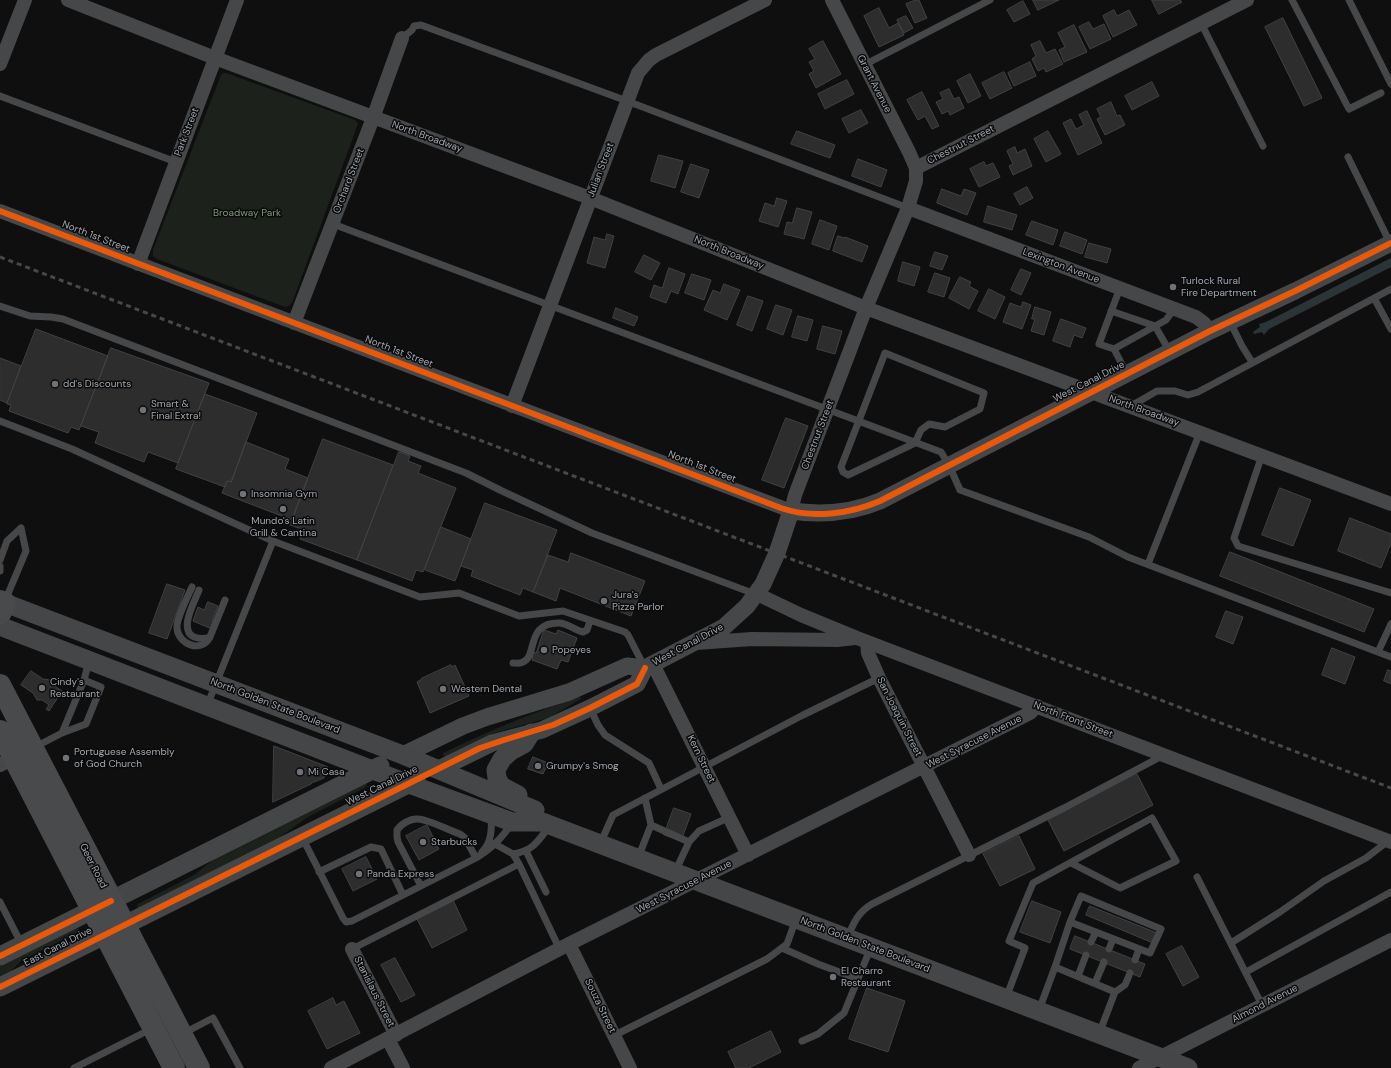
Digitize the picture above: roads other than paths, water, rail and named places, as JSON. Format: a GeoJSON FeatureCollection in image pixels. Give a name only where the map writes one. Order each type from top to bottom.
{"type":"FeatureCollection","features":[{"type":"Feature","properties":{"kind":"main road","name":"North Golden State Boulevard"},"geometry":{"type":"LineString","coordinates":[[2,606],[164,663],[403,755],[600,844],[1188,1068]]}},
{"type":"Feature","properties":{"kind":"main road","name":"North Golden State Boulevard"},"geometry":{"type":"LineString","coordinates":[[0,626],[409,784],[512,822],[543,819]]}},
{"type":"Feature","properties":{"kind":"main road"},"geometry":{"type":"LineString","coordinates":[[89,660],[92,657],[101,655],[138,665],[154,666],[164,663]]}},
{"type":"Feature","properties":{"kind":"main road","name":"Geer Road"},"geometry":{"type":"LineString","coordinates":[[0,685],[199,1068]]}},
{"type":"Feature","properties":{"kind":"main road"},"geometry":{"type":"LineString","coordinates":[[0,731],[7,762],[92,910],[170,1060],[185,1068]]}},
{"type":"Feature","properties":{"kind":"main road"},"geometry":{"type":"LineString","coordinates":[[531,733],[524,744],[511,751],[502,759],[498,764],[496,773],[501,786],[506,790],[527,799],[543,819]]}},
{"type":"Feature","properties":{"kind":"main road","name":"West Canal Drive"},"geometry":{"type":"LineString","coordinates":[[111,901],[403,755]]}},
{"type":"Feature","properties":{"kind":"main road","name":"West Canal Drive"},"geometry":{"type":"LineString","coordinates":[[124,925],[437,770]]}},
{"type":"Feature","properties":{"kind":"main road","name":"East Canal Drive"},"geometry":{"type":"LineString","coordinates":[[0,956],[111,901]]}},
{"type":"Feature","properties":{"kind":"main road","name":"East Canal Drive"},"geometry":{"type":"LineString","coordinates":[[0,987],[124,925]]}},
{"type":"Feature","properties":{"kind":"street"},"geometry":{"type":"LineString","coordinates":[[0,64],[25,0]]}},
{"type":"Feature","properties":{"kind":"street","name":"North Broadway"},"geometry":{"type":"LineString","coordinates":[[68,0],[373,118],[590,198],[866,308],[1391,504]]}},
{"type":"Feature","properties":{"kind":"street","name":"Park Street"},"geometry":{"type":"LineString","coordinates":[[138,264],[237,0]]}},
{"type":"Feature","properties":{"kind":"street","name":"Julian Street"},"geometry":{"type":"LineString","coordinates":[[512,406],[638,73],[649,60],[765,0]]}},
{"type":"Feature","properties":{"kind":"street","name":"Grant Avenue"},"geometry":{"type":"LineString","coordinates":[[832,0],[916,168]]}},
{"type":"Feature","properties":{"kind":"street","name":"Chestnut Street"},"geometry":{"type":"LineString","coordinates":[[791,511],[795,495],[866,308],[908,208],[916,180],[916,168],[1247,0]]}},
{"type":"Feature","properties":{"kind":"street","name":"Orchard Street"},"geometry":{"type":"LineString","coordinates":[[294,323],[333,224],[402,38]]}},
{"type":"Feature","properties":{"kind":"street","name":"Lexington Avenue"},"geometry":{"type":"LineString","coordinates":[[908,208],[1174,309],[1200,320],[1210,331]]}},
{"type":"Feature","properties":{"kind":"street","name":"North 1st Street"},"geometry":{"type":"LineString","coordinates":[[0,211],[791,511]]}},
{"type":"Feature","properties":{"kind":"street","name":"West Canal Drive"},"geometry":{"type":"LineString","coordinates":[[403,755],[463,726],[569,692],[626,666],[649,666],[724,626],[748,606],[763,584],[774,560],[791,511],[809,514],[829,513],[861,508],[887,497],[1210,331],[1391,243]]}},
{"type":"Feature","properties":{"kind":"street","name":"North Front Street"},"geometry":{"type":"LineString","coordinates":[[757,594],[801,615],[862,640],[1390,841]]}},
{"type":"Feature","properties":{"kind":"street"},"geometry":{"type":"LineString","coordinates":[[694,643],[752,639],[862,640]]}},
{"type":"Feature","properties":{"kind":"street","name":"San Joaquin Street"},"geometry":{"type":"LineString","coordinates":[[862,640],[879,678],[969,855]]}},
{"type":"Feature","properties":{"kind":"street","name":"West Canal Drive"},"geometry":{"type":"LineString","coordinates":[[437,770],[492,743],[531,733],[553,725],[590,708],[637,684],[649,666]]}},
{"type":"Feature","properties":{"kind":"street","name":"Kern Street"},"geometry":{"type":"LineString","coordinates":[[649,666],[705,766],[748,855]]}},
{"type":"Feature","properties":{"kind":"street","name":"West Syracuse Avenue"},"geometry":{"type":"LineString","coordinates":[[331,1068],[565,947],[1030,714],[1037,706]]}},
{"type":"Feature","properties":{"kind":"street","name":"Almond Avenue"},"geometry":{"type":"LineString","coordinates":[[1139,1068],[1391,940]]}},
{"type":"Feature","properties":{"kind":"street","name":"Souza Street"},"geometry":{"type":"LineString","coordinates":[[565,947],[615,1035],[630,1068]]}},
{"type":"Feature","properties":{"kind":"street","name":"Stanislaus Street"},"geometry":{"type":"LineString","coordinates":[[352,948],[392,1037],[403,1068]]}},
{"type":"Feature","properties":{"kind":"lane"},"geometry":{"type":"LineString","coordinates":[[864,65],[990,0]]}},
{"type":"Feature","properties":{"kind":"lane"},"geometry":{"type":"LineString","coordinates":[[1292,0],[1349,109],[1381,93]]}},
{"type":"Feature","properties":{"kind":"lane"},"geometry":{"type":"LineString","coordinates":[[1349,0],[1391,84]]}},
{"type":"Feature","properties":{"kind":"lane"},"geometry":{"type":"LineString","coordinates":[[1201,23],[1263,146]]}},
{"type":"Feature","properties":{"kind":"lane"},"geometry":{"type":"LineString","coordinates":[[402,38],[412,30],[414,26],[421,25],[627,101],[908,208]]}},
{"type":"Feature","properties":{"kind":"lane"},"geometry":{"type":"LineString","coordinates":[[0,96],[176,162]]}},
{"type":"Feature","properties":{"kind":"lane"},"geometry":{"type":"LineString","coordinates":[[1348,157],[1391,243]]}},
{"type":"Feature","properties":{"kind":"lane"},"geometry":{"type":"LineString","coordinates":[[333,224],[940,452],[949,465],[960,490],[1089,537],[1128,557],[1391,657]]}},
{"type":"Feature","properties":{"kind":"lane"},"geometry":{"type":"LineString","coordinates":[[1120,288],[1099,344],[1114,349],[1127,374]]}},
{"type":"Feature","properties":{"kind":"lane"},"geometry":{"type":"LineString","coordinates":[[1131,406],[1157,391],[1175,391],[1188,395],[1198,392],[1391,289]]}},
{"type":"Feature","properties":{"kind":"lane"},"geometry":{"type":"LineString","coordinates":[[1374,298],[1391,329]]}},
{"type":"Feature","properties":{"kind":"lane"},"geometry":{"type":"LineString","coordinates":[[0,306],[30,316],[63,319],[451,467],[592,532],[757,594]]}},
{"type":"Feature","properties":{"kind":"lane"},"geometry":{"type":"LineString","coordinates":[[1114,349],[1166,320],[1174,309]]}},
{"type":"Feature","properties":{"kind":"lane"},"geometry":{"type":"LineString","coordinates":[[1111,311],[1155,326],[1170,352]]}},
{"type":"Feature","properties":{"kind":"lane"},"geometry":{"type":"LineString","coordinates":[[1229,322],[1252,362]]}},
{"type":"Feature","properties":{"kind":"lane"},"geometry":{"type":"LineString","coordinates":[[885,353],[984,392],[980,409],[945,427],[929,424],[921,430],[915,443],[848,475],[843,472],[841,466],[885,353]]}},
{"type":"Feature","properties":{"kind":"lane"},"geometry":{"type":"LineString","coordinates":[[0,421],[72,449],[273,541],[420,597],[459,593],[519,616],[561,611],[626,633],[649,666]]}},
{"type":"Feature","properties":{"kind":"lane"},"geometry":{"type":"LineString","coordinates":[[1148,564],[1200,432]]}},
{"type":"Feature","properties":{"kind":"lane"},"geometry":{"type":"LineString","coordinates":[[1262,455],[1234,538],[1238,546],[1391,593]]}},
{"type":"Feature","properties":{"kind":"lane"},"geometry":{"type":"LineString","coordinates":[[0,560],[7,542],[21,528],[26,551],[2,606]]}},
{"type":"Feature","properties":{"kind":"lane"},"geometry":{"type":"LineString","coordinates":[[207,706],[273,541]]}},
{"type":"Feature","properties":{"kind":"lane"},"geometry":{"type":"LineString","coordinates":[[0,566],[0,571]]}},
{"type":"Feature","properties":{"kind":"lane"},"geometry":{"type":"LineString","coordinates":[[192,587],[178,622],[177,631],[183,641],[196,646],[204,645],[210,638],[225,600]]}},
{"type":"Feature","properties":{"kind":"lane"},"geometry":{"type":"LineString","coordinates":[[199,590],[187,621],[187,627],[189,633],[194,636],[200,638],[210,638]]}},
{"type":"Feature","properties":{"kind":"lane"},"geometry":{"type":"LineString","coordinates":[[513,663],[521,663],[526,659],[537,632],[543,626],[560,623],[583,632],[587,630],[590,621]]}},
{"type":"Feature","properties":{"kind":"lane"},"geometry":{"type":"LineString","coordinates":[[1378,652],[1391,624]]}},
{"type":"Feature","properties":{"kind":"lane"},"geometry":{"type":"LineString","coordinates":[[62,733],[84,680],[89,660]]}},
{"type":"Feature","properties":{"kind":"lane"},"geometry":{"type":"LineString","coordinates":[[600,844],[613,815],[803,715],[879,678]]}},
{"type":"Feature","properties":{"kind":"lane"},"geometry":{"type":"LineString","coordinates":[[33,748],[62,733],[86,724],[101,687],[84,680]]}},
{"type":"Feature","properties":{"kind":"lane"},"geometry":{"type":"LineString","coordinates":[[590,708],[598,725],[606,735],[649,763],[661,789]]}},
{"type":"Feature","properties":{"kind":"lane"},"geometry":{"type":"LineString","coordinates":[[847,938],[857,917],[863,909],[1064,808],[1164,755]]}},
{"type":"Feature","properties":{"kind":"lane"},"geometry":{"type":"LineString","coordinates":[[638,858],[651,825],[645,798]]}},
{"type":"Feature","properties":{"kind":"lane"},"geometry":{"type":"LineString","coordinates":[[476,858],[485,849],[491,835],[491,814]]}},
{"type":"Feature","properties":{"kind":"lane"},"geometry":{"type":"LineString","coordinates":[[674,872],[689,842],[699,830],[730,817]]}},
{"type":"Feature","properties":{"kind":"lane"},"geometry":{"type":"LineString","coordinates":[[1006,998],[1025,948],[1009,941],[1033,883],[1152,818],[1176,861],[1120,888],[1071,863]]}},
{"type":"Feature","properties":{"kind":"lane"},"geometry":{"type":"LineString","coordinates":[[421,886],[397,837],[398,828],[407,822],[420,819],[460,834],[465,838],[476,858]]}},
{"type":"Feature","properties":{"kind":"lane"},"geometry":{"type":"LineString","coordinates":[[513,854],[526,851],[534,846],[543,819]]}},
{"type":"Feature","properties":{"kind":"lane"},"geometry":{"type":"LineString","coordinates":[[302,837],[346,922],[352,921],[476,858],[503,837],[512,822]]}},
{"type":"Feature","properties":{"kind":"lane"},"geometry":{"type":"LineString","coordinates":[[651,825],[689,842]]}},
{"type":"Feature","properties":{"kind":"lane"},"geometry":{"type":"LineString","coordinates":[[1231,943],[1280,912],[1324,881],[1366,858],[1390,841]]}},
{"type":"Feature","properties":{"kind":"lane"},"geometry":{"type":"LineString","coordinates":[[495,844],[513,854],[565,947]]}},
{"type":"Feature","properties":{"kind":"lane"},"geometry":{"type":"LineString","coordinates":[[319,872],[371,847],[381,849],[403,895]]}},
{"type":"Feature","properties":{"kind":"lane"},"geometry":{"type":"LineString","coordinates":[[526,851],[546,892]]}},
{"type":"Feature","properties":{"kind":"lane"},"geometry":{"type":"LineString","coordinates":[[352,948],[519,864]]}},
{"type":"Feature","properties":{"kind":"lane"},"geometry":{"type":"LineString","coordinates":[[1197,877],[1262,1005]]}},
{"type":"Feature","properties":{"kind":"lane"},"geometry":{"type":"LineString","coordinates":[[1246,972],[1391,892]]}},
{"type":"Feature","properties":{"kind":"lane"},"geometry":{"type":"LineString","coordinates":[[1038,1011],[1070,922],[1081,896],[1161,929],[1150,953],[1070,922]]}},
{"type":"Feature","properties":{"kind":"lane"},"geometry":{"type":"LineString","coordinates":[[0,902],[22,946]]}},
{"type":"Feature","properties":{"kind":"lane"},"geometry":{"type":"LineString","coordinates":[[615,1035],[767,959],[787,944],[796,918]]}},
{"type":"Feature","properties":{"kind":"lane"},"geometry":{"type":"LineString","coordinates":[[1092,942],[1096,932]]}},
{"type":"Feature","properties":{"kind":"lane"},"geometry":{"type":"LineString","coordinates":[[1109,949],[1113,939]]}},
{"type":"Feature","properties":{"kind":"lane"},"geometry":{"type":"LineString","coordinates":[[802,1041],[818,1034],[844,1013],[871,947]]}},
{"type":"Feature","properties":{"kind":"lane"},"geometry":{"type":"LineString","coordinates":[[782,948],[858,980]]}},
{"type":"Feature","properties":{"kind":"lane"},"geometry":{"type":"LineString","coordinates":[[1135,960],[1139,949]]}},
{"type":"Feature","properties":{"kind":"lane"},"geometry":{"type":"LineString","coordinates":[[1078,976],[1086,955]]}},
{"type":"Feature","properties":{"kind":"lane"},"geometry":{"type":"LineString","coordinates":[[1095,983],[1104,962]]}},
{"type":"Feature","properties":{"kind":"lane"},"geometry":{"type":"LineString","coordinates":[[1055,967],[1115,992]]}},
{"type":"Feature","properties":{"kind":"lane"},"geometry":{"type":"LineString","coordinates":[[1099,1034],[1115,992],[1125,985],[1130,973]]}},
{"type":"Feature","properties":{"kind":"lane"},"geometry":{"type":"LineString","coordinates":[[181,1035],[213,1018],[240,1068]]}},
{"type":"Feature","properties":{"kind":"lane"},"geometry":{"type":"LineString","coordinates":[[74,1068],[153,1028]]}},
{"type":"Feature","properties":{"kind":"railway"},"geometry":{"type":"LineString","coordinates":[[0,257],[1391,788]]}},
{"type":"Feature","properties":{"kind":"place","name":"Turlock Rural Fire Department"},"geometry":{"type":"Point","coordinates":[1173,287]}},
{"type":"Feature","properties":{"kind":"place","name":"dd's Discounts"},"geometry":{"type":"Point","coordinates":[55,384]}},
{"type":"Feature","properties":{"kind":"place","name":"Smart & Final Extra!"},"geometry":{"type":"Point","coordinates":[143,410]}},
{"type":"Feature","properties":{"kind":"place","name":"Insomnia Gym"},"geometry":{"type":"Point","coordinates":[243,494]}},
{"type":"Feature","properties":{"kind":"place","name":"Mundo's Latin Grill & Cantina"},"geometry":{"type":"Point","coordinates":[283,509]}},
{"type":"Feature","properties":{"kind":"place","name":"Jura's Pizza Parlor"},"geometry":{"type":"Point","coordinates":[604,601]}},
{"type":"Feature","properties":{"kind":"place","name":"Popeyes"},"geometry":{"type":"Point","coordinates":[544,650]}},
{"type":"Feature","properties":{"kind":"place","name":"Cindy's Restaurant"},"geometry":{"type":"Point","coordinates":[42,688]}},
{"type":"Feature","properties":{"kind":"place","name":"Western Dental"},"geometry":{"type":"Point","coordinates":[443,689]}},
{"type":"Feature","properties":{"kind":"place","name":"Portuguese Assembly of God Church"},"geometry":{"type":"Point","coordinates":[66,758]}},
{"type":"Feature","properties":{"kind":"place","name":"Grumpy's Smog"},"geometry":{"type":"Point","coordinates":[538,766]}},
{"type":"Feature","properties":{"kind":"place","name":"Mi Casa"},"geometry":{"type":"Point","coordinates":[300,772]}},
{"type":"Feature","properties":{"kind":"place","name":"Starbucks"},"geometry":{"type":"Point","coordinates":[423,842]}},
{"type":"Feature","properties":{"kind":"place","name":"Panda Express"},"geometry":{"type":"Point","coordinates":[359,874]}},
{"type":"Feature","properties":{"kind":"place","name":"El Charro Restaurant"},"geometry":{"type":"Point","coordinates":[833,977]}},
{"type":"Feature","properties":{"kind":"park label","name":"Broadway Park"},"geometry":{"type":"Point","coordinates":[247,213]}}]}
